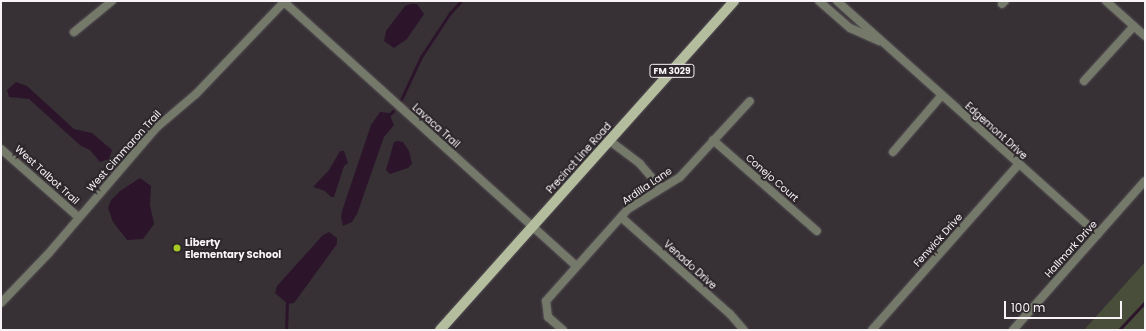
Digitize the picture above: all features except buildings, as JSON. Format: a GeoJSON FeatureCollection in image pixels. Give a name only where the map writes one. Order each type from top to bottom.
{"type":"FeatureCollection","features":[{"type":"Feature","properties":{"kind":"main road","name":"Precinct Line Road"},"geometry":{"type":"LineString","coordinates":[[440,330],[734,1]]}},
{"type":"Feature","properties":{"kind":"street"},"geometry":{"type":"LineString","coordinates":[[74,32],[84,22],[112,1]]}},
{"type":"Feature","properties":{"kind":"street","name":"Edgemont Drive"},"geometry":{"type":"LineString","coordinates":[[819,1],[859,34],[882,42]]}},
{"type":"Feature","properties":{"kind":"street","name":"Edgemont Drive"},"geometry":{"type":"LineString","coordinates":[[837,1],[1098,234]]}},
{"type":"Feature","properties":{"kind":"street"},"geometry":{"type":"LineString","coordinates":[[1106,1],[1145,36]]}},
{"type":"Feature","properties":{"kind":"street","name":"West Cimmaron Trail"},"geometry":{"type":"LineString","coordinates":[[1,303],[78,218],[156,128],[196,94],[284,2]]}},
{"type":"Feature","properties":{"kind":"street","name":"Lavaca Trail"},"geometry":{"type":"LineString","coordinates":[[284,2],[576,266]]}},
{"type":"Feature","properties":{"kind":"street"},"geometry":{"type":"LineString","coordinates":[[1084,81],[1134,26]]}},
{"type":"Feature","properties":{"kind":"street"},"geometry":{"type":"LineString","coordinates":[[893,152],[942,95]]}},
{"type":"Feature","properties":{"kind":"street","name":"Ardilla Lane"},"geometry":{"type":"LineString","coordinates":[[563,330],[548,317],[545,310],[546,301],[628,209],[680,177],[750,101]]}},
{"type":"Feature","properties":{"kind":"street","name":"Conejo Court"},"geometry":{"type":"LineString","coordinates":[[713,140],[817,231]]}},
{"type":"Feature","properties":{"kind":"street"},"geometry":{"type":"LineString","coordinates":[[610,141],[640,164],[661,188]]}},
{"type":"Feature","properties":{"kind":"street","name":"West Talbot Trail"},"geometry":{"type":"LineString","coordinates":[[1,149],[78,218]]}},
{"type":"Feature","properties":{"kind":"street","name":"Fenwick Drive"},"geometry":{"type":"LineString","coordinates":[[872,330],[1019,164]]}},
{"type":"Feature","properties":{"kind":"street","name":"Hallmark Drive"},"geometry":{"type":"LineString","coordinates":[[1013,330],[1145,181]]}},
{"type":"Feature","properties":{"kind":"street","name":"Venado Drive"},"geometry":{"type":"LineString","coordinates":[[621,217],[730,314],[744,330]]}},
{"type":"Feature","properties":{"kind":"green space"},"geometry":{"type":"Polygon","coordinates":[[[1145,262],[1145,330],[1084,330],[1145,262]]]}},
{"type":"Feature","properties":{"kind":"shaded area"},"geometry":{"type":"Polygon","coordinates":[[[417,4],[424,14],[407,39],[394,48],[384,41],[386,31],[405,6],[417,4]]]}},
{"type":"Feature","properties":{"kind":"shaded area"},"geometry":{"type":"Polygon","coordinates":[[[16,82],[27,86],[74,129],[92,133],[112,150],[109,159],[100,162],[90,150],[81,146],[29,99],[9,97],[7,90],[16,82]]]}},
{"type":"Feature","properties":{"kind":"shaded area"},"geometry":{"type":"Polygon","coordinates":[[[380,112],[389,113],[394,125],[384,137],[357,214],[352,222],[343,226],[341,216],[343,208],[371,125],[380,112]]]}},
{"type":"Feature","properties":{"kind":"shaded area"},"geometry":{"type":"Polygon","coordinates":[[[394,142],[403,142],[409,151],[412,164],[408,168],[390,174],[386,170],[394,142]]]}},
{"type":"Feature","properties":{"kind":"shaded area"},"geometry":{"type":"Polygon","coordinates":[[[340,151],[344,151],[348,163],[344,166],[334,197],[331,197],[325,191],[313,187],[329,170],[340,151]]]}},
{"type":"Feature","properties":{"kind":"shaded area"},"geometry":{"type":"Polygon","coordinates":[[[140,178],[151,186],[150,205],[154,224],[143,239],[127,240],[113,222],[108,208],[111,200],[120,191],[140,178]]]}},
{"type":"Feature","properties":{"kind":"shaded area"},"geometry":{"type":"Polygon","coordinates":[[[329,232],[337,238],[337,244],[294,303],[288,304],[275,293],[277,286],[323,235],[329,232]]]}},
{"type":"Feature","properties":{"kind":"waterway"},"geometry":{"type":"LineString","coordinates":[[400,102],[421,57],[450,13],[461,1]]}},
{"type":"Feature","properties":{"kind":"waterway"},"geometry":{"type":"LineString","coordinates":[[388,116],[393,111]]}},
{"type":"Feature","properties":{"kind":"waterway"},"geometry":{"type":"LineString","coordinates":[[286,330],[287,301]]}},
{"type":"Feature","properties":{"kind":"waterway"},"geometry":{"type":"LineString","coordinates":[[1119,330],[1145,302]]}},
{"type":"Feature","properties":{"kind":"place","name":"Liberty Elementary School"},"geometry":{"type":"Point","coordinates":[177,248]}}]}
